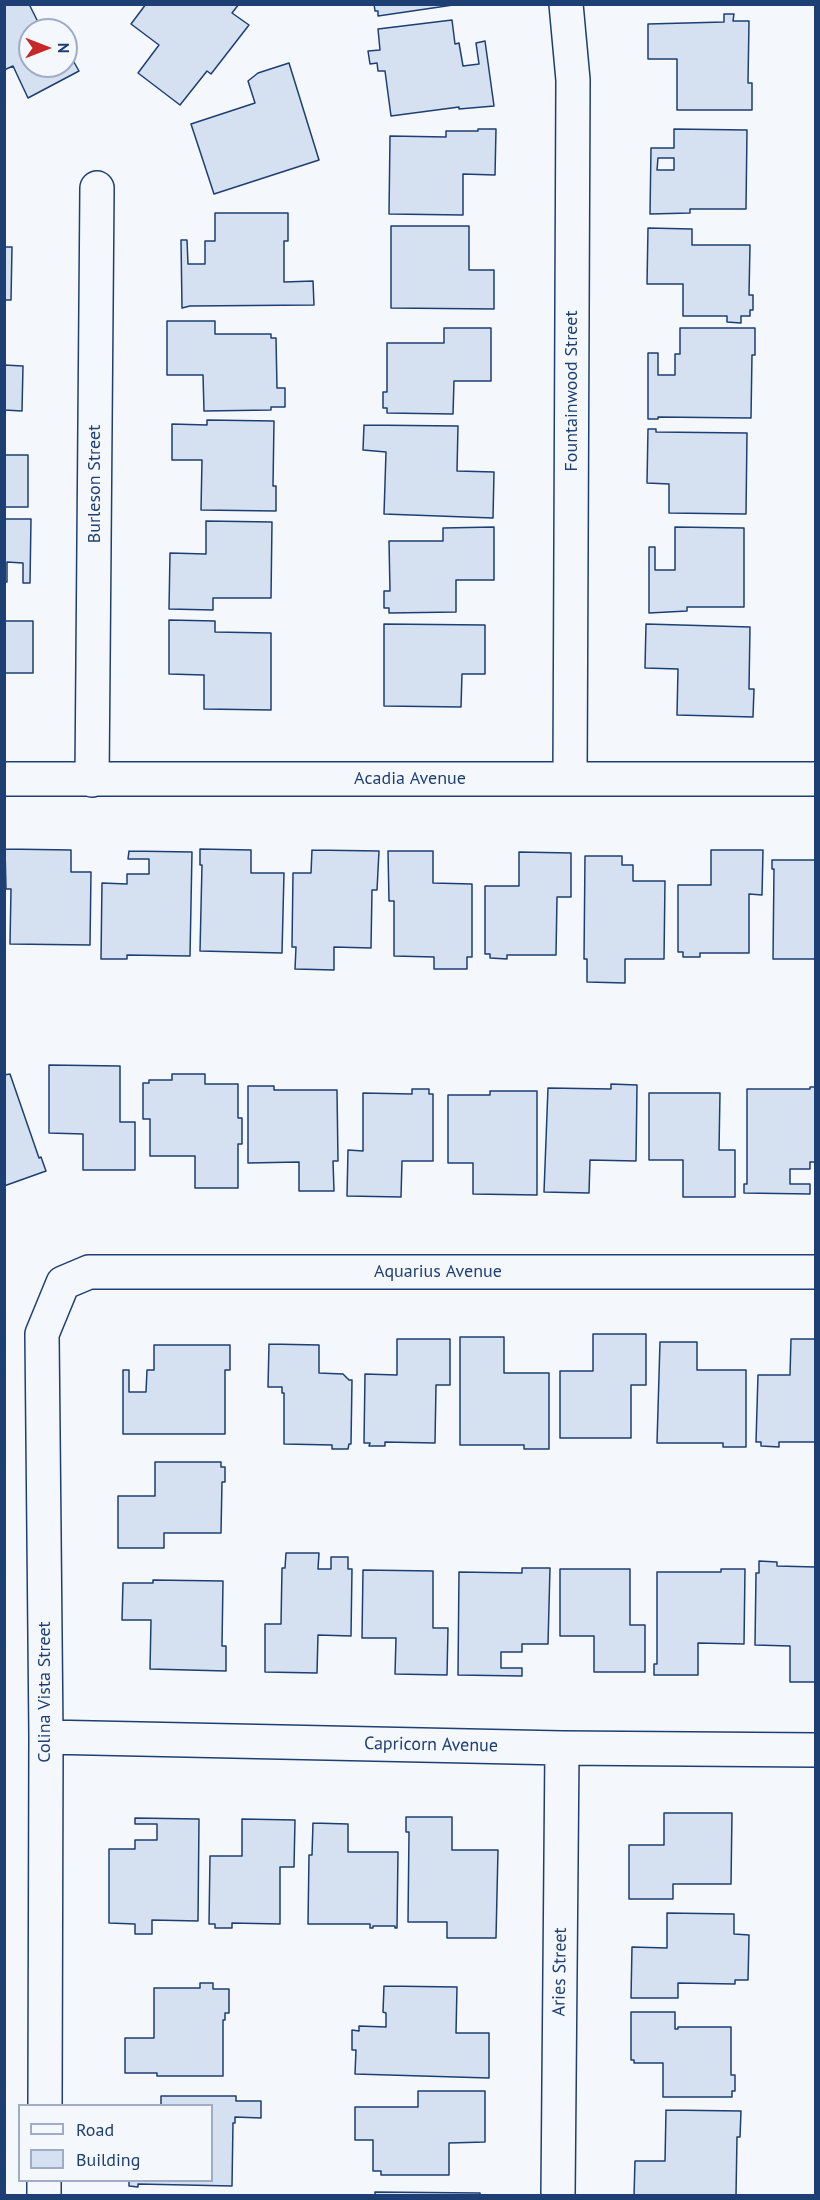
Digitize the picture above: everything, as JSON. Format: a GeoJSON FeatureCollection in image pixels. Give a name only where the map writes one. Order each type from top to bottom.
{"type":"FeatureCollection","features":[{"type":"Feature","properties":{"kind":"street","name":"Fountainwood Street"},"geometry":{"type":"LineString","coordinates":[[566,4],[573,80],[570,779]]}},
{"type":"Feature","properties":{"kind":"street","name":"Burleson Street"},"geometry":{"type":"LineString","coordinates":[[92,780],[97,188]]}},
{"type":"Feature","properties":{"kind":"street","name":"Acadia Avenue"},"geometry":{"type":"LineString","coordinates":[[4,779],[816,779]]}},
{"type":"Feature","properties":{"kind":"street","name":"Aquarius Avenue"},"geometry":{"type":"LineString","coordinates":[[63,1283],[89,1272],[816,1272]]}},
{"type":"Feature","properties":{"kind":"street","name":"Colina Vista Street"},"geometry":{"type":"LineString","coordinates":[[45,2104],[46,1737],[42,1334],[63,1283]]}},
{"type":"Feature","properties":{"kind":"street","name":"Capricorn Avenue"},"geometry":{"type":"LineString","coordinates":[[46,1737],[562,1748],[816,1750]]}},
{"type":"Feature","properties":{"kind":"street","name":"Aries Street"},"geometry":{"type":"LineString","coordinates":[[558,2196],[562,1748]]}},
{"type":"Feature","properties":{"kind":"building"},"geometry":{"type":"Polygon","coordinates":[[[4,4],[29,4],[36,18],[18,18],[18,77],[13,66],[4,70],[4,4]]]}},
{"type":"Feature","properties":{"kind":"building"},"geometry":{"type":"Polygon","coordinates":[[[146,4],[239,4],[232,13],[249,25],[211,74],[207,71],[180,105],[138,73],[159,45],[131,24],[146,4]]]}},
{"type":"Feature","properties":{"kind":"building"},"geometry":{"type":"Polygon","coordinates":[[[374,4],[460,4],[378,16],[374,4]]]}},
{"type":"Feature","properties":{"kind":"building"},"geometry":{"type":"Polygon","coordinates":[[[724,14],[734,14],[733,21],[749,21],[748,83],[752,83],[752,110],[677,110],[677,59],[648,59],[648,24],[724,22],[724,14]]]}},
{"type":"Feature","properties":{"kind":"building"},"geometry":{"type":"Polygon","coordinates":[[[452,20],[455,44],[459,43],[463,66],[479,64],[476,43],[485,41],[494,106],[459,109],[459,107],[391,116],[385,71],[378,71],[377,63],[370,64],[368,51],[380,50],[378,29],[452,20]]]}},
{"type":"Feature","properties":{"kind":"building"},"geometry":{"type":"Polygon","coordinates":[[[289,63],[319,160],[214,194],[191,124],[255,103],[248,81],[258,73],[289,63]]]}},
{"type":"Feature","properties":{"kind":"building"},"geometry":{"type":"Polygon","coordinates":[[[19,78],[66,78],[28,98],[19,78]]]}},
{"type":"Feature","properties":{"kind":"building"},"geometry":{"type":"Polygon","coordinates":[[[478,129],[496,129],[495,175],[463,174],[463,215],[389,214],[390,136],[446,137],[446,131],[478,131],[478,129]]]}},
{"type":"Feature","properties":{"kind":"building"},"geometry":{"type":"Polygon","coordinates":[[[674,129],[747,130],[746,209],[690,209],[690,213],[650,214],[651,148],[674,148],[674,129]],[[658,158],[657,170],[674,170],[674,158],[658,158]]]}},
{"type":"Feature","properties":{"kind":"building"},"geometry":{"type":"Polygon","coordinates":[[[215,213],[288,213],[288,241],[284,241],[284,282],[313,281],[314,305],[190,306],[182,308],[181,240],[187,240],[188,264],[205,264],[205,241],[215,241],[215,213]]]}},
{"type":"Feature","properties":{"kind":"building"},"geometry":{"type":"Polygon","coordinates":[[[391,226],[469,226],[469,270],[494,270],[494,309],[391,308],[391,226]]]}},
{"type":"Feature","properties":{"kind":"building"},"geometry":{"type":"Polygon","coordinates":[[[648,228],[692,229],[692,245],[750,245],[749,295],[753,295],[753,310],[750,310],[750,316],[741,316],[741,323],[727,322],[727,316],[683,316],[683,284],[647,284],[648,228]]]}},
{"type":"Feature","properties":{"kind":"building"},"geometry":{"type":"Polygon","coordinates":[[[4,247],[12,247],[11,300],[4,300],[4,247]]]}},
{"type":"Feature","properties":{"kind":"building"},"geometry":{"type":"Polygon","coordinates":[[[167,321],[215,321],[215,334],[271,334],[271,338],[276,338],[277,388],[285,388],[285,407],[271,407],[271,410],[204,411],[203,375],[167,375],[167,321]]]}},
{"type":"Feature","properties":{"kind":"building"},"geometry":{"type":"Polygon","coordinates":[[[444,328],[491,328],[491,381],[454,381],[453,414],[387,413],[387,408],[383,408],[383,392],[387,392],[387,343],[444,343],[444,328]]]}},
{"type":"Feature","properties":{"kind":"building"},"geometry":{"type":"Polygon","coordinates":[[[680,328],[755,328],[751,418],[658,417],[658,419],[648,419],[648,353],[658,353],[658,375],[675,375],[675,354],[680,354],[680,328]]]}},
{"type":"Feature","properties":{"kind":"building"},"geometry":{"type":"Polygon","coordinates":[[[4,365],[23,366],[22,411],[4,410],[4,365]]]}},
{"type":"Feature","properties":{"kind":"building"},"geometry":{"type":"Polygon","coordinates":[[[207,420],[274,421],[273,486],[276,486],[276,511],[201,510],[202,460],[172,460],[172,424],[207,425],[207,420]]]}},
{"type":"Feature","properties":{"kind":"building"},"geometry":{"type":"Polygon","coordinates":[[[364,425],[458,426],[457,471],[494,472],[493,518],[384,514],[386,452],[363,450],[364,425]]]}},
{"type":"Feature","properties":{"kind":"building"},"geometry":{"type":"Polygon","coordinates":[[[648,429],[656,429],[656,432],[747,433],[746,514],[669,513],[669,484],[647,483],[648,429]]]}},
{"type":"Feature","properties":{"kind":"building"},"geometry":{"type":"Polygon","coordinates":[[[4,455],[28,455],[28,507],[4,507],[4,455]]]}},
{"type":"Feature","properties":{"kind":"building"},"geometry":{"type":"Polygon","coordinates":[[[4,519],[31,519],[30,583],[23,583],[23,563],[7,562],[7,582],[4,582],[4,519]]]}},
{"type":"Feature","properties":{"kind":"building"},"geometry":{"type":"Polygon","coordinates":[[[206,521],[272,522],[271,598],[213,598],[213,610],[169,609],[170,553],[206,554],[206,521]]]}},
{"type":"Feature","properties":{"kind":"building"},"geometry":{"type":"Polygon","coordinates":[[[494,527],[494,580],[456,580],[456,612],[389,613],[389,608],[384,608],[384,591],[390,591],[389,541],[443,541],[443,528],[494,527]]]}},
{"type":"Feature","properties":{"kind":"building"},"geometry":{"type":"Polygon","coordinates":[[[675,527],[744,528],[744,607],[687,607],[687,611],[649,613],[649,547],[655,547],[655,570],[675,570],[675,527]]]}},
{"type":"Feature","properties":{"kind":"building"},"geometry":{"type":"Polygon","coordinates":[[[169,620],[215,621],[215,632],[271,633],[271,710],[204,709],[204,675],[169,674],[169,620]]]}},
{"type":"Feature","properties":{"kind":"building"},"geometry":{"type":"Polygon","coordinates":[[[4,621],[33,621],[33,673],[4,673],[4,621]]]}},
{"type":"Feature","properties":{"kind":"building"},"geometry":{"type":"Polygon","coordinates":[[[384,624],[485,625],[485,674],[462,674],[461,707],[384,706],[384,624]]]}},
{"type":"Feature","properties":{"kind":"building"},"geometry":{"type":"Polygon","coordinates":[[[646,624],[750,627],[749,689],[754,689],[753,717],[677,715],[678,669],[645,668],[646,624]]]}},
{"type":"Feature","properties":{"kind":"building"},"geometry":{"type":"Polygon","coordinates":[[[5,849],[71,850],[71,872],[91,872],[90,945],[10,944],[11,889],[6,889],[5,849]]]}},
{"type":"Feature","properties":{"kind":"building"},"geometry":{"type":"Polygon","coordinates":[[[200,849],[251,850],[251,873],[284,873],[282,953],[200,951],[202,865],[200,865],[200,849]]]}},
{"type":"Feature","properties":{"kind":"building"},"geometry":{"type":"Polygon","coordinates":[[[312,850],[379,851],[377,890],[372,890],[371,948],[334,947],[334,970],[295,969],[296,947],[292,947],[293,873],[311,873],[312,850]]]}},
{"type":"Feature","properties":{"kind":"building"},"geometry":{"type":"Polygon","coordinates":[[[711,850],[763,850],[762,895],[749,894],[749,953],[700,953],[700,957],[683,957],[683,952],[678,952],[678,885],[711,885],[711,850]]]}},
{"type":"Feature","properties":{"kind":"building"},"geometry":{"type":"Polygon","coordinates":[[[129,851],[192,852],[190,956],[127,955],[127,959],[101,959],[102,883],[127,884],[127,874],[149,874],[149,859],[128,859],[129,851]]]}},
{"type":"Feature","properties":{"kind":"building"},"geometry":{"type":"Polygon","coordinates":[[[388,851],[433,851],[433,883],[472,884],[472,957],[467,957],[467,969],[434,969],[434,957],[394,956],[394,901],[389,901],[388,851]]]}},
{"type":"Feature","properties":{"kind":"building"},"geometry":{"type":"Polygon","coordinates":[[[519,852],[571,853],[571,897],[557,897],[556,955],[507,955],[507,959],[490,958],[490,954],[485,954],[485,886],[519,886],[519,852]]]}},
{"type":"Feature","properties":{"kind":"building"},"geometry":{"type":"Polygon","coordinates":[[[585,856],[622,856],[622,865],[633,865],[633,881],[665,881],[664,959],[625,959],[625,983],[587,982],[587,959],[584,959],[585,856]]]}},
{"type":"Feature","properties":{"kind":"building"},"geometry":{"type":"Polygon","coordinates":[[[772,860],[816,860],[816,959],[773,959],[774,869],[772,869],[772,860]]]}},
{"type":"Feature","properties":{"kind":"building"},"geometry":{"type":"Polygon","coordinates":[[[49,1065],[120,1066],[120,1122],[135,1122],[135,1170],[83,1170],[83,1134],[49,1133],[49,1065]]]}},
{"type":"Feature","properties":{"kind":"building"},"geometry":{"type":"Polygon","coordinates":[[[10,1074],[39,1158],[41,1157],[46,1171],[4,1186],[4,1075],[10,1074]]]}},
{"type":"Feature","properties":{"kind":"building"},"geometry":{"type":"Polygon","coordinates":[[[172,1074],[205,1074],[205,1084],[238,1084],[238,1118],[242,1118],[242,1144],[238,1144],[238,1188],[195,1188],[195,1156],[150,1156],[150,1119],[143,1119],[143,1083],[149,1083],[149,1080],[172,1080],[172,1074]]]}},
{"type":"Feature","properties":{"kind":"building"},"geometry":{"type":"Polygon","coordinates":[[[611,1084],[637,1085],[636,1161],[590,1160],[589,1193],[544,1192],[548,1088],[611,1089],[611,1084]]]}},
{"type":"Feature","properties":{"kind":"building"},"geometry":{"type":"Polygon","coordinates":[[[248,1086],[274,1086],[274,1090],[337,1090],[338,1161],[333,1161],[334,1191],[299,1191],[299,1162],[248,1163],[248,1086]]]}},
{"type":"Feature","properties":{"kind":"building"},"geometry":{"type":"Polygon","coordinates":[[[810,1087],[816,1087],[816,1162],[810,1162],[810,1169],[790,1169],[790,1184],[810,1184],[810,1194],[744,1193],[744,1184],[747,1184],[747,1089],[810,1089],[810,1087]]]}},
{"type":"Feature","properties":{"kind":"building"},"geometry":{"type":"Polygon","coordinates":[[[412,1089],[429,1089],[429,1094],[433,1094],[433,1161],[402,1161],[401,1197],[347,1196],[348,1150],[363,1151],[363,1093],[412,1094],[412,1089]]]}},
{"type":"Feature","properties":{"kind":"building"},"geometry":{"type":"Polygon","coordinates":[[[490,1091],[537,1091],[537,1195],[473,1194],[473,1163],[448,1163],[448,1095],[490,1095],[490,1091]]]}},
{"type":"Feature","properties":{"kind":"building"},"geometry":{"type":"Polygon","coordinates":[[[649,1093],[720,1093],[719,1150],[735,1150],[735,1197],[683,1197],[683,1160],[649,1160],[649,1093]]]}},
{"type":"Feature","properties":{"kind":"building"},"geometry":{"type":"Polygon","coordinates":[[[593,1334],[646,1334],[646,1385],[631,1385],[631,1438],[560,1438],[560,1371],[593,1371],[593,1334]]]}},
{"type":"Feature","properties":{"kind":"building"},"geometry":{"type":"Polygon","coordinates":[[[460,1337],[504,1337],[504,1373],[549,1373],[549,1449],[524,1449],[524,1445],[460,1445],[460,1337]]]}},
{"type":"Feature","properties":{"kind":"building"},"geometry":{"type":"Polygon","coordinates":[[[397,1339],[450,1339],[450,1385],[436,1385],[435,1443],[385,1442],[385,1446],[369,1446],[370,1443],[364,1443],[365,1374],[397,1375],[397,1339]]]}},
{"type":"Feature","properties":{"kind":"building"},"geometry":{"type":"Polygon","coordinates":[[[791,1339],[816,1339],[816,1442],[779,1442],[779,1447],[761,1446],[761,1442],[756,1442],[758,1375],[790,1375],[791,1339]]]}},
{"type":"Feature","properties":{"kind":"building"},"geometry":{"type":"Polygon","coordinates":[[[660,1342],[697,1342],[697,1370],[746,1370],[746,1447],[723,1447],[723,1443],[657,1443],[660,1342]]]}},
{"type":"Feature","properties":{"kind":"building"},"geometry":{"type":"Polygon","coordinates":[[[269,1344],[319,1345],[319,1373],[343,1374],[352,1380],[351,1444],[348,1449],[332,1449],[332,1445],[284,1444],[284,1393],[282,1393],[282,1387],[268,1387],[269,1344]]]}},
{"type":"Feature","properties":{"kind":"building"},"geometry":{"type":"Polygon","coordinates":[[[154,1345],[230,1345],[230,1370],[225,1370],[225,1434],[123,1434],[123,1370],[129,1370],[129,1392],[146,1392],[147,1370],[154,1370],[154,1345]]]}},
{"type":"Feature","properties":{"kind":"building"},"geometry":{"type":"Polygon","coordinates":[[[155,1462],[221,1462],[221,1467],[225,1467],[225,1482],[222,1482],[221,1533],[164,1533],[164,1548],[118,1548],[118,1496],[155,1496],[155,1462]]]}},
{"type":"Feature","properties":{"kind":"building"},"geometry":{"type":"Polygon","coordinates":[[[286,1553],[319,1553],[318,1569],[331,1569],[331,1557],[348,1557],[348,1569],[352,1569],[351,1636],[318,1635],[317,1673],[265,1672],[265,1624],[281,1624],[282,1568],[285,1568],[286,1553]]]}},
{"type":"Feature","properties":{"kind":"building"},"geometry":{"type":"Polygon","coordinates":[[[759,1561],[777,1562],[777,1566],[816,1567],[816,1682],[790,1682],[790,1646],[755,1645],[756,1573],[759,1573],[759,1561]]]}},
{"type":"Feature","properties":{"kind":"building"},"geometry":{"type":"Polygon","coordinates":[[[522,1568],[550,1568],[548,1644],[522,1644],[522,1652],[501,1652],[501,1668],[522,1668],[522,1676],[458,1675],[459,1572],[522,1573],[522,1568]]]}},
{"type":"Feature","properties":{"kind":"building"},"geometry":{"type":"Polygon","coordinates":[[[560,1569],[630,1569],[630,1625],[645,1625],[645,1672],[594,1672],[594,1636],[560,1636],[560,1569]]]}},
{"type":"Feature","properties":{"kind":"building"},"geometry":{"type":"Polygon","coordinates":[[[721,1569],[745,1569],[744,1644],[698,1643],[698,1675],[654,1675],[654,1664],[657,1664],[657,1572],[721,1572],[721,1569]]]}},
{"type":"Feature","properties":{"kind":"building"},"geometry":{"type":"Polygon","coordinates":[[[363,1570],[433,1571],[433,1628],[448,1628],[447,1675],[395,1674],[396,1638],[362,1638],[363,1570]]]}},
{"type":"Feature","properties":{"kind":"building"},"geometry":{"type":"Polygon","coordinates":[[[153,1580],[223,1581],[222,1646],[226,1646],[226,1671],[150,1669],[151,1620],[122,1620],[123,1583],[153,1583],[153,1580]]]}},
{"type":"Feature","properties":{"kind":"building"},"geometry":{"type":"Polygon","coordinates":[[[664,1813],[732,1813],[731,1884],[673,1884],[673,1899],[629,1899],[629,1845],[664,1845],[664,1813]]]}},
{"type":"Feature","properties":{"kind":"building"},"geometry":{"type":"Polygon","coordinates":[[[406,1817],[452,1817],[452,1850],[498,1850],[496,1938],[447,1938],[447,1922],[408,1922],[409,1832],[406,1832],[406,1817]]]}},
{"type":"Feature","properties":{"kind":"building"},"geometry":{"type":"Polygon","coordinates":[[[135,1818],[199,1819],[198,1921],[152,1920],[152,1934],[135,1934],[135,1924],[109,1923],[109,1849],[135,1849],[135,1840],[157,1840],[157,1824],[135,1824],[135,1818]]]}},
{"type":"Feature","properties":{"kind":"building"},"geometry":{"type":"Polygon","coordinates":[[[242,1819],[295,1820],[294,1867],[280,1867],[280,1924],[232,1923],[232,1928],[215,1928],[215,1924],[209,1924],[210,1856],[242,1856],[242,1819]]]}},
{"type":"Feature","properties":{"kind":"building"},"geometry":{"type":"Polygon","coordinates":[[[313,1823],[348,1824],[348,1852],[398,1852],[397,1928],[395,1926],[373,1926],[370,1928],[370,1924],[308,1924],[309,1855],[312,1855],[313,1823]]]}},
{"type":"Feature","properties":{"kind":"building"},"geometry":{"type":"Polygon","coordinates":[[[667,1913],[734,1914],[734,1934],[749,1935],[748,1980],[735,1980],[735,1984],[678,1983],[678,1998],[631,1998],[632,1947],[667,1948],[667,1913]]]}},
{"type":"Feature","properties":{"kind":"building"},"geometry":{"type":"Polygon","coordinates":[[[200,1983],[213,1983],[213,1989],[229,1989],[229,2013],[225,2013],[225,2020],[223,2020],[223,2076],[157,2076],[157,2073],[125,2073],[125,2038],[154,2038],[154,1988],[200,1988],[200,1983]]]}},
{"type":"Feature","properties":{"kind":"building"},"geometry":{"type":"Polygon","coordinates":[[[384,1986],[457,1987],[456,2033],[489,2033],[489,2078],[355,2074],[356,2050],[352,2050],[352,2030],[359,2031],[359,2026],[386,2027],[386,2013],[383,2012],[384,1986]]]}},
{"type":"Feature","properties":{"kind":"building"},"geometry":{"type":"Polygon","coordinates":[[[631,2012],[675,2012],[675,2029],[678,2027],[731,2027],[731,2075],[735,2075],[735,2091],[732,2091],[732,2097],[663,2097],[663,2063],[634,2063],[634,2060],[631,2060],[631,2012]]]}},
{"type":"Feature","properties":{"kind":"building"},"geometry":{"type":"Polygon","coordinates":[[[418,2091],[485,2091],[485,2142],[449,2143],[449,2175],[381,2175],[381,2171],[373,2171],[373,2140],[355,2140],[355,2107],[418,2107],[418,2091]]]}},
{"type":"Feature","properties":{"kind":"building"},"geometry":{"type":"Polygon","coordinates":[[[161,2096],[236,2096],[236,2101],[261,2101],[261,2118],[235,2117],[232,2186],[138,2184],[138,2187],[129,2186],[129,2182],[213,2182],[213,2104],[161,2104],[161,2096]]]}},
{"type":"Feature","properties":{"kind":"building"},"geometry":{"type":"Polygon","coordinates":[[[666,2110],[741,2111],[740,2137],[737,2137],[736,2196],[634,2196],[635,2161],[665,2161],[666,2110]]]}},
{"type":"Feature","properties":{"kind":"building"},"geometry":{"type":"Polygon","coordinates":[[[375,2192],[480,2193],[480,2196],[375,2196],[375,2192]]]}}]}
